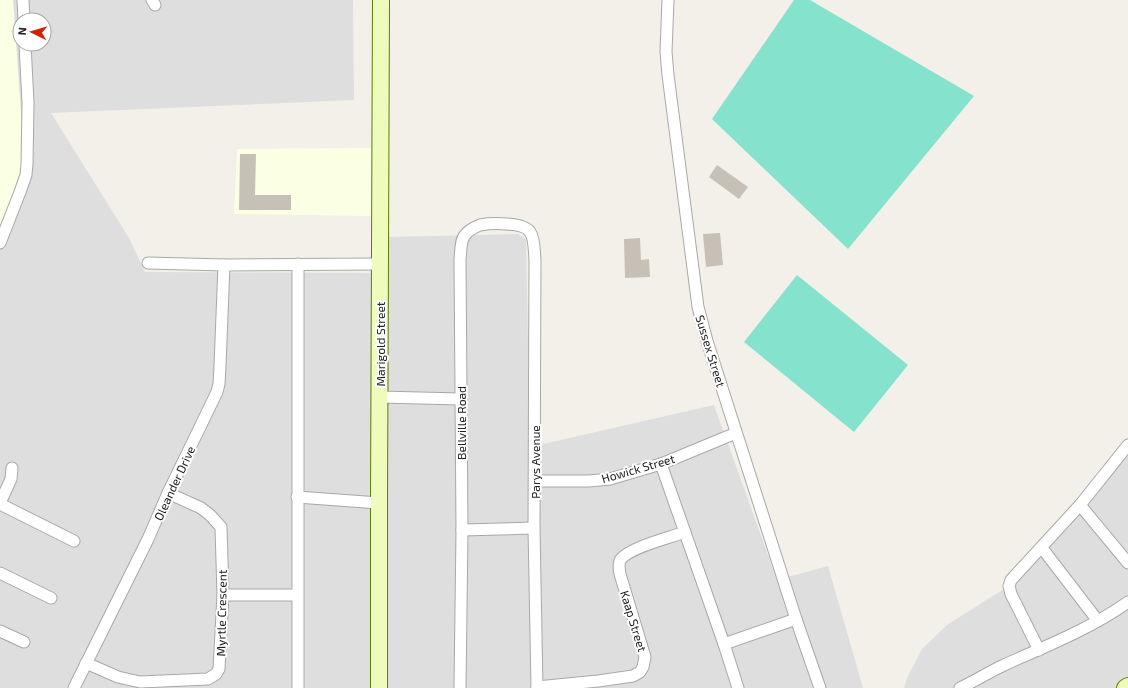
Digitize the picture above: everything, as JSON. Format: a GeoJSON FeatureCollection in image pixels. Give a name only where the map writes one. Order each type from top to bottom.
{"type":"FeatureCollection","features":[{"type":"Feature","properties":{"kind":"street"},"geometry":{"type":"LineString","coordinates":[[23,0],[24,12]]}},
{"type":"Feature","properties":{"kind":"street","name":"Marigold Street"},"geometry":{"type":"LineString","coordinates":[[379,688],[381,0]]}},
{"type":"Feature","properties":{"kind":"street","name":"Sussex Street"},"geometry":{"type":"LineString","coordinates":[[668,0],[666,52],[668,75],[698,307],[702,327],[796,619],[820,688]]}},
{"type":"Feature","properties":{"kind":"street"},"geometry":{"type":"LineString","coordinates":[[0,243],[26,176],[28,103],[25,52]]}},
{"type":"Feature","properties":{"kind":"street","name":"Bellville Road"},"geometry":{"type":"LineString","coordinates":[[460,688],[462,530],[460,259],[462,242],[465,235],[471,230],[479,226],[489,224],[511,224],[525,228],[530,231],[533,237]]}},
{"type":"Feature","properties":{"kind":"street","name":"Parys Avenue"},"geometry":{"type":"LineString","coordinates":[[533,237],[535,259],[534,528],[537,688]]}},
{"type":"Feature","properties":{"kind":"street"},"geometry":{"type":"LineString","coordinates":[[148,263],[224,265],[380,264]]}},
{"type":"Feature","properties":{"kind":"street"},"geometry":{"type":"LineString","coordinates":[[298,264],[298,688]]}},
{"type":"Feature","properties":{"kind":"street","name":"Oleander Drive"},"geometry":{"type":"LineString","coordinates":[[74,688],[148,539],[168,493],[213,400],[219,384],[224,265]]}},
{"type":"Feature","properties":{"kind":"street"},"geometry":{"type":"LineString","coordinates":[[380,397],[460,399]]}},
{"type":"Feature","properties":{"kind":"street","name":"Howick Street"},"geometry":{"type":"LineString","coordinates":[[535,481],[589,481],[610,479],[661,464],[736,433]]}},
{"type":"Feature","properties":{"kind":"street"},"geometry":{"type":"LineString","coordinates":[[1039,650],[1012,594],[1010,586],[1015,575],[1042,548],[1126,453]]}},
{"type":"Feature","properties":{"kind":"street"},"geometry":{"type":"LineString","coordinates":[[661,464],[738,688]]}},
{"type":"Feature","properties":{"kind":"street"},"geometry":{"type":"LineString","coordinates":[[12,468],[11,479],[0,504],[74,541]]}},
{"type":"Feature","properties":{"kind":"street","name":"Myrtle Crescent"},"geometry":{"type":"LineString","coordinates":[[86,663],[118,676],[140,682],[208,679],[216,674],[219,669],[223,595],[220,526],[201,508],[168,493]]}},
{"type":"Feature","properties":{"kind":"street"},"geometry":{"type":"LineString","coordinates":[[297,497],[379,503]]}},
{"type":"Feature","properties":{"kind":"street"},"geometry":{"type":"LineString","coordinates":[[1080,505],[1128,563]]}},
{"type":"Feature","properties":{"kind":"street"},"geometry":{"type":"LineString","coordinates":[[462,530],[534,528]]}},
{"type":"Feature","properties":{"kind":"street","name":"Kaap Street"},"geometry":{"type":"LineString","coordinates":[[537,688],[633,676],[640,672],[645,663],[645,657],[620,574],[620,559],[631,551],[685,532]]}},
{"type":"Feature","properties":{"kind":"street"},"geometry":{"type":"LineString","coordinates":[[1042,548],[1098,621]]}},
{"type":"Feature","properties":{"kind":"street"},"geometry":{"type":"LineString","coordinates":[[0,573],[50,598]]}},
{"type":"Feature","properties":{"kind":"street"},"geometry":{"type":"LineString","coordinates":[[223,595],[297,594]]}},
{"type":"Feature","properties":{"kind":"street"},"geometry":{"type":"LineString","coordinates":[[960,688],[1002,666],[1039,650],[1098,621],[1128,602]]}},
{"type":"Feature","properties":{"kind":"street"},"geometry":{"type":"LineString","coordinates":[[724,644],[796,619]]}},
{"type":"Feature","properties":{"kind":"street"},"geometry":{"type":"LineString","coordinates":[[0,631],[24,642]]}},
{"type":"Feature","properties":{"kind":"shaded area"},"geometry":{"type":"Polygon","coordinates":[[[0,0],[353,0],[354,100],[51,113],[129,238],[145,272],[386,273],[386,237],[518,234],[526,239],[530,447],[714,405],[777,580],[828,566],[863,688],[0,688],[0,0]]]}},
{"type":"Feature","properties":{"kind":"shaded area"},"geometry":{"type":"Polygon","coordinates":[[[0,0],[13,0],[12,52],[17,52],[23,141],[22,171],[0,230],[0,0]]]}},
{"type":"Feature","properties":{"kind":"shaded area"},"geometry":{"type":"Polygon","coordinates":[[[371,148],[371,216],[234,214],[237,149],[371,148]]]}},
{"type":"Feature","properties":{"kind":"shaded area"},"geometry":{"type":"Polygon","coordinates":[[[1128,456],[1128,688],[904,688],[907,678],[922,649],[947,625],[1015,582],[1128,456]]]}},
{"type":"Feature","properties":{"kind":"green space"},"geometry":{"type":"Polygon","coordinates":[[[794,0],[810,0],[974,96],[848,249],[712,119],[794,0]]]}},
{"type":"Feature","properties":{"kind":"green space"},"geometry":{"type":"Polygon","coordinates":[[[797,275],[908,365],[854,432],[744,342],[797,275]]]}},
{"type":"Feature","properties":{"kind":"building"},"geometry":{"type":"Polygon","coordinates":[[[240,154],[256,154],[255,195],[291,195],[291,210],[239,210],[240,154]]]}},
{"type":"Feature","properties":{"kind":"building"},"geometry":{"type":"Polygon","coordinates":[[[717,165],[748,187],[739,199],[709,177],[717,165]]]}},
{"type":"Feature","properties":{"kind":"building"},"geometry":{"type":"Polygon","coordinates":[[[720,233],[723,265],[706,267],[703,234],[720,233]]]}},
{"type":"Feature","properties":{"kind":"building"},"geometry":{"type":"Polygon","coordinates":[[[640,238],[641,260],[649,259],[650,277],[625,278],[624,239],[640,238]]]}}]}
